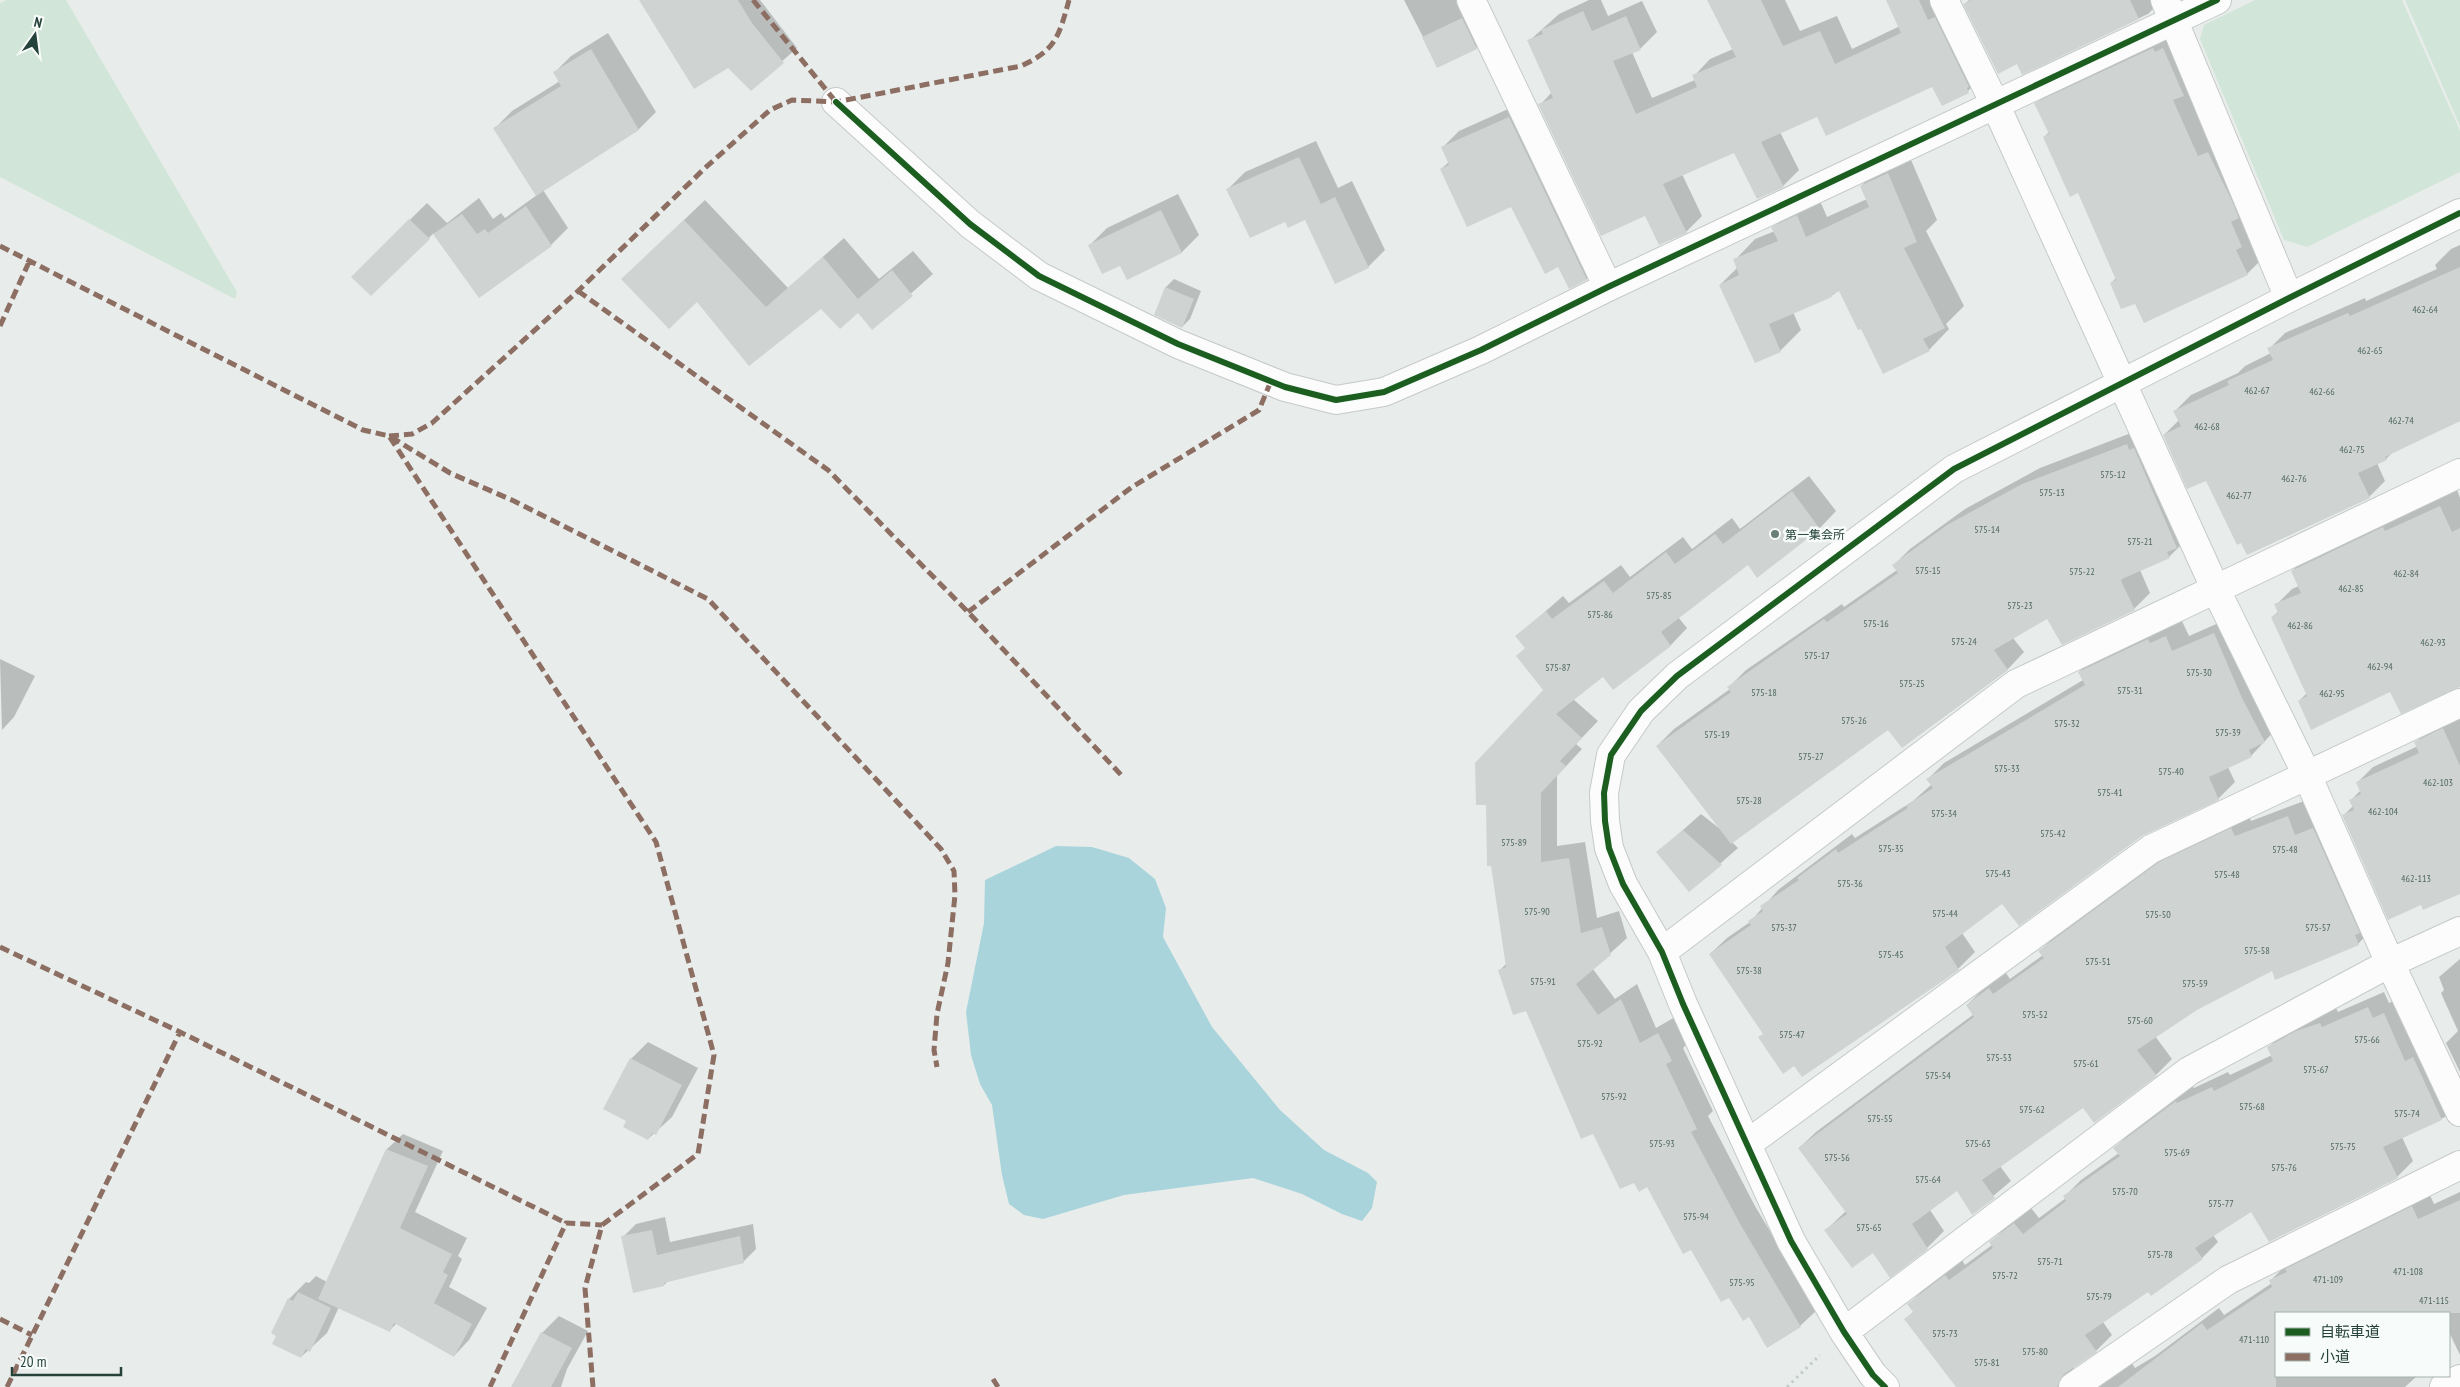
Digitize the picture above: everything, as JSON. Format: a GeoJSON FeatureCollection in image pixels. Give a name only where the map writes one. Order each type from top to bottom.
{"type":"FeatureCollection","features":[{"type":"Feature","properties":{"kind":"street"},"geometry":{"type":"LineString","coordinates":[[1471,0],[1608,287]]}},
{"type":"Feature","properties":{"kind":"street"},"geometry":{"type":"LineString","coordinates":[[1944,0],[1996,106],[2216,590],[2307,775],[2390,963],[2460,1112]]}},
{"type":"Feature","properties":{"kind":"street"},"geometry":{"type":"LineString","coordinates":[[836,102],[970,224],[1039,276],[1178,344],[1285,386],[1336,400],[1384,392],[1480,350],[1892,151],[1996,106],[2170,10],[2217,0]]}},
{"type":"Feature","properties":{"kind":"street"},"geometry":{"type":"LineString","coordinates":[[2170,10],[2288,298]]}},
{"type":"Feature","properties":{"kind":"street"},"geometry":{"type":"LineString","coordinates":[[1885,1387],[1873,1375],[1844,1332],[1791,1241],[1662,952],[1623,884],[1608,848],[1604,821],[1606,772],[1611,755],[1640,711],[1677,676],[1954,469],[2124,384],[2288,298],[2460,213]]}},
{"type":"Feature","properties":{"kind":"street"},"geometry":{"type":"LineString","coordinates":[[1662,952],[2016,684],[2460,473]]}},
{"type":"Feature","properties":{"kind":"street"},"geometry":{"type":"LineString","coordinates":[[1747,1144],[2151,849],[2460,703]]}},
{"type":"Feature","properties":{"kind":"street"},"geometry":{"type":"LineString","coordinates":[[1844,1332],[2189,1071],[2390,963],[2460,931]]}},
{"type":"Feature","properties":{"kind":"street"},"geometry":{"type":"LineString","coordinates":[[2073,1387],[2228,1280],[2460,1165]]}},
{"type":"Feature","properties":{"kind":"street"},"geometry":{"type":"LineString","coordinates":[[2444,1387],[2460,1379]]}},
{"type":"Feature","properties":{"kind":"path"},"geometry":{"type":"LineString","coordinates":[[1787,1387],[1844,1332]]}},
{"type":"Feature","properties":{"kind":"green space"},"geometry":{"type":"Polygon","coordinates":[[[6,0],[66,0],[237,292],[235,299],[0,177],[0,3],[6,0]]]}},
{"type":"Feature","properties":{"kind":"green space"},"geometry":{"type":"Polygon","coordinates":[[[2255,0],[2402,0],[2460,131],[2460,172],[2307,247],[2284,240],[2200,39],[2204,25],[2255,0]]]}},
{"type":"Feature","properties":{"kind":"green space"},"geometry":{"type":"Polygon","coordinates":[[[2405,0],[2460,0],[2460,126],[2405,0]]]}},
{"type":"Feature","properties":{"kind":"water"},"geometry":{"type":"Polygon","coordinates":[[[1056,846],[1092,847],[1129,858],[1155,879],[1166,908],[1163,937],[1212,1027],[1280,1110],[1324,1150],[1368,1173],[1377,1182],[1372,1208],[1362,1221],[1342,1214],[1302,1194],[1253,1178],[1124,1195],[1043,1219],[1024,1215],[1009,1204],[1002,1175],[992,1105],[980,1084],[971,1055],[966,1012],[984,923],[985,880],[1056,846]]]}},
{"type":"Feature","properties":{"kind":"building"},"geometry":{"type":"Polygon","coordinates":[[[639,0],[738,0],[752,23],[784,63],[751,91],[728,68],[694,89],[639,0]]]}},
{"type":"Feature","properties":{"kind":"building"},"geometry":{"type":"Polygon","coordinates":[[[1707,0],[1761,0],[1783,46],[1820,31],[1835,64],[1901,33],[1886,0],[1919,0],[1928,20],[1935,17],[1969,87],[1967,88],[1969,93],[1942,106],[1932,87],[1826,136],[1817,117],[1761,142],[1784,187],[1757,199],[1734,153],[1663,184],[1687,233],[1659,245],[1645,216],[1601,236],[1538,104],[1553,98],[1527,40],[1543,34],[1541,30],[1583,11],[1592,31],[1626,16],[1641,50],[1613,61],[1636,114],[1697,87],[1692,75],[1736,57],[1707,0]]]}},
{"type":"Feature","properties":{"kind":"building"},"geometry":{"type":"Polygon","coordinates":[[[1971,0],[2130,0],[2139,19],[2022,75],[2017,64],[1998,74],[1963,4],[1971,0]]]}},
{"type":"Feature","properties":{"kind":"building"},"geometry":{"type":"Polygon","coordinates":[[[1462,18],[1477,49],[1437,68],[1422,37],[1462,18]]]}},
{"type":"Feature","properties":{"kind":"building"},"geometry":{"type":"Polygon","coordinates":[[[2153,48],[2155,52],[2163,48],[2184,96],[2173,100],[2198,156],[2208,152],[2232,201],[2239,218],[2231,222],[2242,247],[2236,250],[2248,275],[2144,323],[2135,304],[2121,309],[2110,283],[2116,280],[2078,193],[2070,197],[2043,137],[2049,134],[2034,103],[2153,48]]]}},
{"type":"Feature","properties":{"kind":"building"},"geometry":{"type":"Polygon","coordinates":[[[591,49],[639,130],[536,196],[493,128],[561,86],[553,72],[591,49]]]}},
{"type":"Feature","properties":{"kind":"building"},"geometry":{"type":"Polygon","coordinates":[[[1509,117],[1587,280],[1569,289],[1558,267],[1545,274],[1511,207],[1467,227],[1440,169],[1449,165],[1441,147],[1509,117]]]}},
{"type":"Feature","properties":{"kind":"building"},"geometry":{"type":"Polygon","coordinates":[[[1299,157],[1321,204],[1335,197],[1369,268],[1335,284],[1305,220],[1288,228],[1285,222],[1250,238],[1226,189],[1299,157]]]}},
{"type":"Feature","properties":{"kind":"building"},"geometry":{"type":"Polygon","coordinates":[[[1888,173],[1917,242],[1904,248],[1945,328],[1923,339],[1930,351],[1883,374],[1861,329],[1858,330],[1839,291],[1831,295],[1832,297],[1769,324],[1781,352],[1755,363],[1719,285],[1739,275],[1733,259],[1778,241],[1771,227],[1797,215],[1806,237],[1869,207],[1860,186],[1888,173]]]}},
{"type":"Feature","properties":{"kind":"building"},"geometry":{"type":"Polygon","coordinates":[[[526,206],[552,246],[479,298],[433,234],[462,214],[477,234],[485,229],[488,233],[526,206]]]}},
{"type":"Feature","properties":{"kind":"building"},"geometry":{"type":"Polygon","coordinates":[[[1161,210],[1182,253],[1127,280],[1120,266],[1102,274],[1088,245],[1161,210]]]}},
{"type":"Feature","properties":{"kind":"building"},"geometry":{"type":"Polygon","coordinates":[[[409,219],[430,239],[371,296],[351,277],[409,219]]]}},
{"type":"Feature","properties":{"kind":"building"},"geometry":{"type":"Polygon","coordinates":[[[684,220],[766,307],[823,257],[858,299],[892,270],[913,296],[872,330],[858,313],[840,329],[821,309],[749,366],[697,302],[669,329],[621,279],[684,220]]]}},
{"type":"Feature","properties":{"kind":"building"},"geometry":{"type":"Polygon","coordinates":[[[2460,267],[2460,421],[2385,457],[2387,460],[2358,473],[2370,498],[2247,555],[2241,543],[2237,545],[2206,481],[2187,489],[2163,435],[2181,426],[2173,411],[2229,385],[2227,381],[2273,360],[2267,348],[2348,313],[2350,316],[2460,267]]]}},
{"type":"Feature","properties":{"kind":"building"},"geometry":{"type":"Polygon","coordinates":[[[1165,287],[1194,299],[1182,328],[1154,315],[1165,287]]]}},
{"type":"Feature","properties":{"kind":"building"},"geometry":{"type":"Polygon","coordinates":[[[2127,444],[2129,450],[2134,448],[2177,548],[2167,552],[2170,558],[2122,579],[2121,581],[2135,610],[2062,645],[2047,619],[1994,650],[2008,670],[1902,748],[1888,730],[1731,844],[1656,746],[1731,692],[1727,687],[1824,619],[1827,622],[1898,573],[1892,565],[1947,525],[2022,484],[2127,444]]]}},
{"type":"Feature","properties":{"kind":"building"},"geometry":{"type":"Polygon","coordinates":[[[1792,491],[1820,529],[1757,578],[1748,565],[1661,632],[1671,646],[1613,690],[1603,677],[1556,714],[1582,738],[1560,761],[1566,766],[1541,793],[1541,862],[1569,858],[1581,933],[1602,927],[1611,955],[1576,984],[1598,1015],[1621,999],[1640,1043],[1658,1033],[1672,1061],[1666,1064],[1697,1129],[1691,1132],[1739,1222],[1801,1327],[1767,1348],[1749,1317],[1743,1321],[1729,1298],[1721,1302],[1691,1250],[1683,1254],[1647,1187],[1639,1192],[1634,1183],[1620,1189],[1593,1134],[1581,1139],[1526,1011],[1513,1015],[1498,970],[1506,967],[1491,866],[1487,866],[1486,805],[1476,805],[1475,763],[1543,690],[1516,656],[1525,648],[1515,636],[1546,611],[1552,619],[1604,581],[1613,593],[1666,552],[1675,564],[1715,534],[1723,544],[1792,491]]]}},
{"type":"Feature","properties":{"kind":"building"},"geometry":{"type":"Polygon","coordinates":[[[2440,506],[2452,532],[2460,528],[2460,687],[2401,714],[2390,692],[2311,730],[2298,701],[2307,696],[2271,617],[2278,613],[2274,604],[2301,593],[2291,571],[2383,527],[2385,531],[2440,506]]]}},
{"type":"Feature","properties":{"kind":"building"},"geometry":{"type":"Polygon","coordinates":[[[2214,633],[2242,698],[2265,742],[2249,750],[2252,757],[2209,777],[2219,800],[2142,836],[2019,926],[2002,904],[1945,947],[1959,970],[1802,1077],[1794,1066],[1783,1074],[1758,1037],[1763,1034],[1709,954],[1751,925],[1748,921],[1763,911],[1760,906],[1799,880],[1797,878],[1836,849],[1838,853],[1908,808],[1906,806],[1933,788],[1926,779],[2085,685],[2078,672],[2148,639],[2150,643],[2166,636],[2172,651],[2214,633]]]}},
{"type":"Feature","properties":{"kind":"building"},"geometry":{"type":"Polygon","coordinates":[[[2443,728],[2460,766],[2460,894],[2423,910],[2421,905],[2388,920],[2342,815],[2354,810],[2349,800],[2361,794],[2356,782],[2419,753],[2414,742],[2443,728]]]}},
{"type":"Feature","properties":{"kind":"building"},"geometry":{"type":"Polygon","coordinates":[[[2288,816],[2295,835],[2313,828],[2360,933],[2355,935],[2359,945],[2275,980],[2272,971],[2197,1010],[2137,1050],[2157,1076],[2094,1123],[2083,1108],[1982,1180],[1995,1198],[1972,1215],[1957,1191],[1912,1224],[1928,1249],[1890,1278],[1873,1253],[1852,1268],[1824,1230],[1847,1214],[1798,1148],[1974,1017],[1966,1005],[1989,988],[1993,994],[2044,958],[2038,951],[2159,862],[2231,828],[2235,836],[2288,816]]]}},
{"type":"Feature","properties":{"kind":"building"},"geometry":{"type":"Polygon","coordinates":[[[1683,830],[1722,865],[1689,892],[1656,852],[1683,830]]]}},
{"type":"Feature","properties":{"kind":"building"},"geometry":{"type":"Polygon","coordinates":[[[2368,1007],[2373,1018],[2384,1013],[2405,1061],[2413,1057],[2442,1120],[2383,1147],[2398,1178],[2269,1242],[2251,1212],[2195,1248],[2203,1259],[2151,1296],[2148,1292],[2085,1335],[2097,1352],[2064,1374],[2057,1387],[1956,1387],[1904,1319],[1913,1312],[1907,1304],[1945,1275],[1949,1280],[1993,1248],[1989,1242],[2014,1223],[2023,1234],[2066,1201],[2063,1196],[2120,1156],[2113,1148],[2176,1101],[2177,1103],[2212,1087],[2214,1091],[2273,1061],[2267,1047],[2296,1031],[2320,1023],[2322,1027],[2368,1007]]]}},
{"type":"Feature","properties":{"kind":"building"},"geometry":{"type":"Polygon","coordinates":[[[630,1058],[682,1085],[656,1135],[652,1133],[648,1140],[623,1127],[626,1121],[603,1109],[630,1058]]]}},
{"type":"Feature","properties":{"kind":"building"},"geometry":{"type":"Polygon","coordinates":[[[386,1149],[428,1166],[400,1228],[452,1254],[443,1272],[448,1275],[434,1303],[472,1324],[454,1357],[394,1323],[390,1332],[318,1299],[386,1149]]]}},
{"type":"Feature","properties":{"kind":"building"},"geometry":{"type":"Polygon","coordinates":[[[2460,1200],[2460,1313],[2275,1312],[2276,1387],[2118,1387],[2202,1323],[2207,1330],[2272,1287],[2269,1280],[2287,1272],[2285,1269],[2412,1206],[2418,1219],[2460,1200]]]}},
{"type":"Feature","properties":{"kind":"building"},"geometry":{"type":"Polygon","coordinates":[[[652,1230],[657,1255],[740,1236],[744,1263],[664,1283],[664,1286],[633,1293],[621,1236],[652,1230]]]}},
{"type":"Feature","properties":{"kind":"building"},"geometry":{"type":"Polygon","coordinates":[[[298,1292],[331,1308],[310,1352],[306,1349],[301,1358],[272,1344],[276,1336],[271,1333],[288,1298],[293,1301],[298,1292]]]}},
{"type":"Feature","properties":{"kind":"building"},"geometry":{"type":"Polygon","coordinates":[[[541,1332],[572,1348],[551,1387],[511,1387],[541,1332]]]}},
{"type":"Feature","properties":{"kind":"marked path"},"geometry":{"type":"LineString","coordinates":[[753,0],[836,102]]}},
{"type":"Feature","properties":{"kind":"marked path"},"geometry":{"type":"LineString","coordinates":[[389,436],[412,434],[432,423],[578,291],[705,168],[770,110],[792,100],[836,102],[1021,66],[1049,48],[1059,32],[1069,0]]}},
{"type":"Feature","properties":{"kind":"marked path"},"geometry":{"type":"LineString","coordinates":[[0,246],[363,430],[389,436],[656,842],[714,1055],[698,1154],[602,1225],[585,1288],[593,1387]]}},
{"type":"Feature","properties":{"kind":"marked path"},"geometry":{"type":"LineString","coordinates":[[0,326],[29,262]]}},
{"type":"Feature","properties":{"kind":"marked path"},"geometry":{"type":"LineString","coordinates":[[578,291],[828,470],[968,612],[1124,778]]}},
{"type":"Feature","properties":{"kind":"marked path"},"geometry":{"type":"LineString","coordinates":[[968,612],[1132,487],[1259,410],[1271,381]]}},
{"type":"Feature","properties":{"kind":"marked path"},"geometry":{"type":"LineString","coordinates":[[391,437],[450,473],[514,501],[708,599],[941,849],[954,871],[955,895],[948,963],[937,1014],[934,1050],[937,1067]]}},
{"type":"Feature","properties":{"kind":"marked path"},"geometry":{"type":"LineString","coordinates":[[0,947],[180,1032],[566,1223]]}},
{"type":"Feature","properties":{"kind":"marked path"},"geometry":{"type":"LineString","coordinates":[[7,1387],[180,1032]]}},
{"type":"Feature","properties":{"kind":"marked path"},"geometry":{"type":"LineString","coordinates":[[490,1387],[566,1223],[602,1225]]}},
{"type":"Feature","properties":{"kind":"marked path"},"geometry":{"type":"LineString","coordinates":[[0,1319],[32,1335]]}},
{"type":"Feature","properties":{"kind":"marked path"},"geometry":{"type":"LineString","coordinates":[[993,1379],[998,1387]]}},
{"type":"Feature","properties":{"kind":"cycle path"},"geometry":{"type":"LineString","coordinates":[[836,102],[970,224],[1039,276],[1178,344],[1285,387],[1336,400],[1384,392],[1481,350],[1608,287],[2217,0]]}},
{"type":"Feature","properties":{"kind":"cycle path"},"geometry":{"type":"LineString","coordinates":[[1885,1387],[1873,1375],[1844,1332],[1791,1241],[1683,1004],[1662,952],[1623,884],[1609,848],[1605,821],[1604,793],[1611,755],[1641,711],[1677,676],[1954,469],[2460,213]]}},
{"type":"Feature","properties":{"kind":"place","name":"第一集会所"},"geometry":{"type":"Point","coordinates":[1775,534]}}]}
